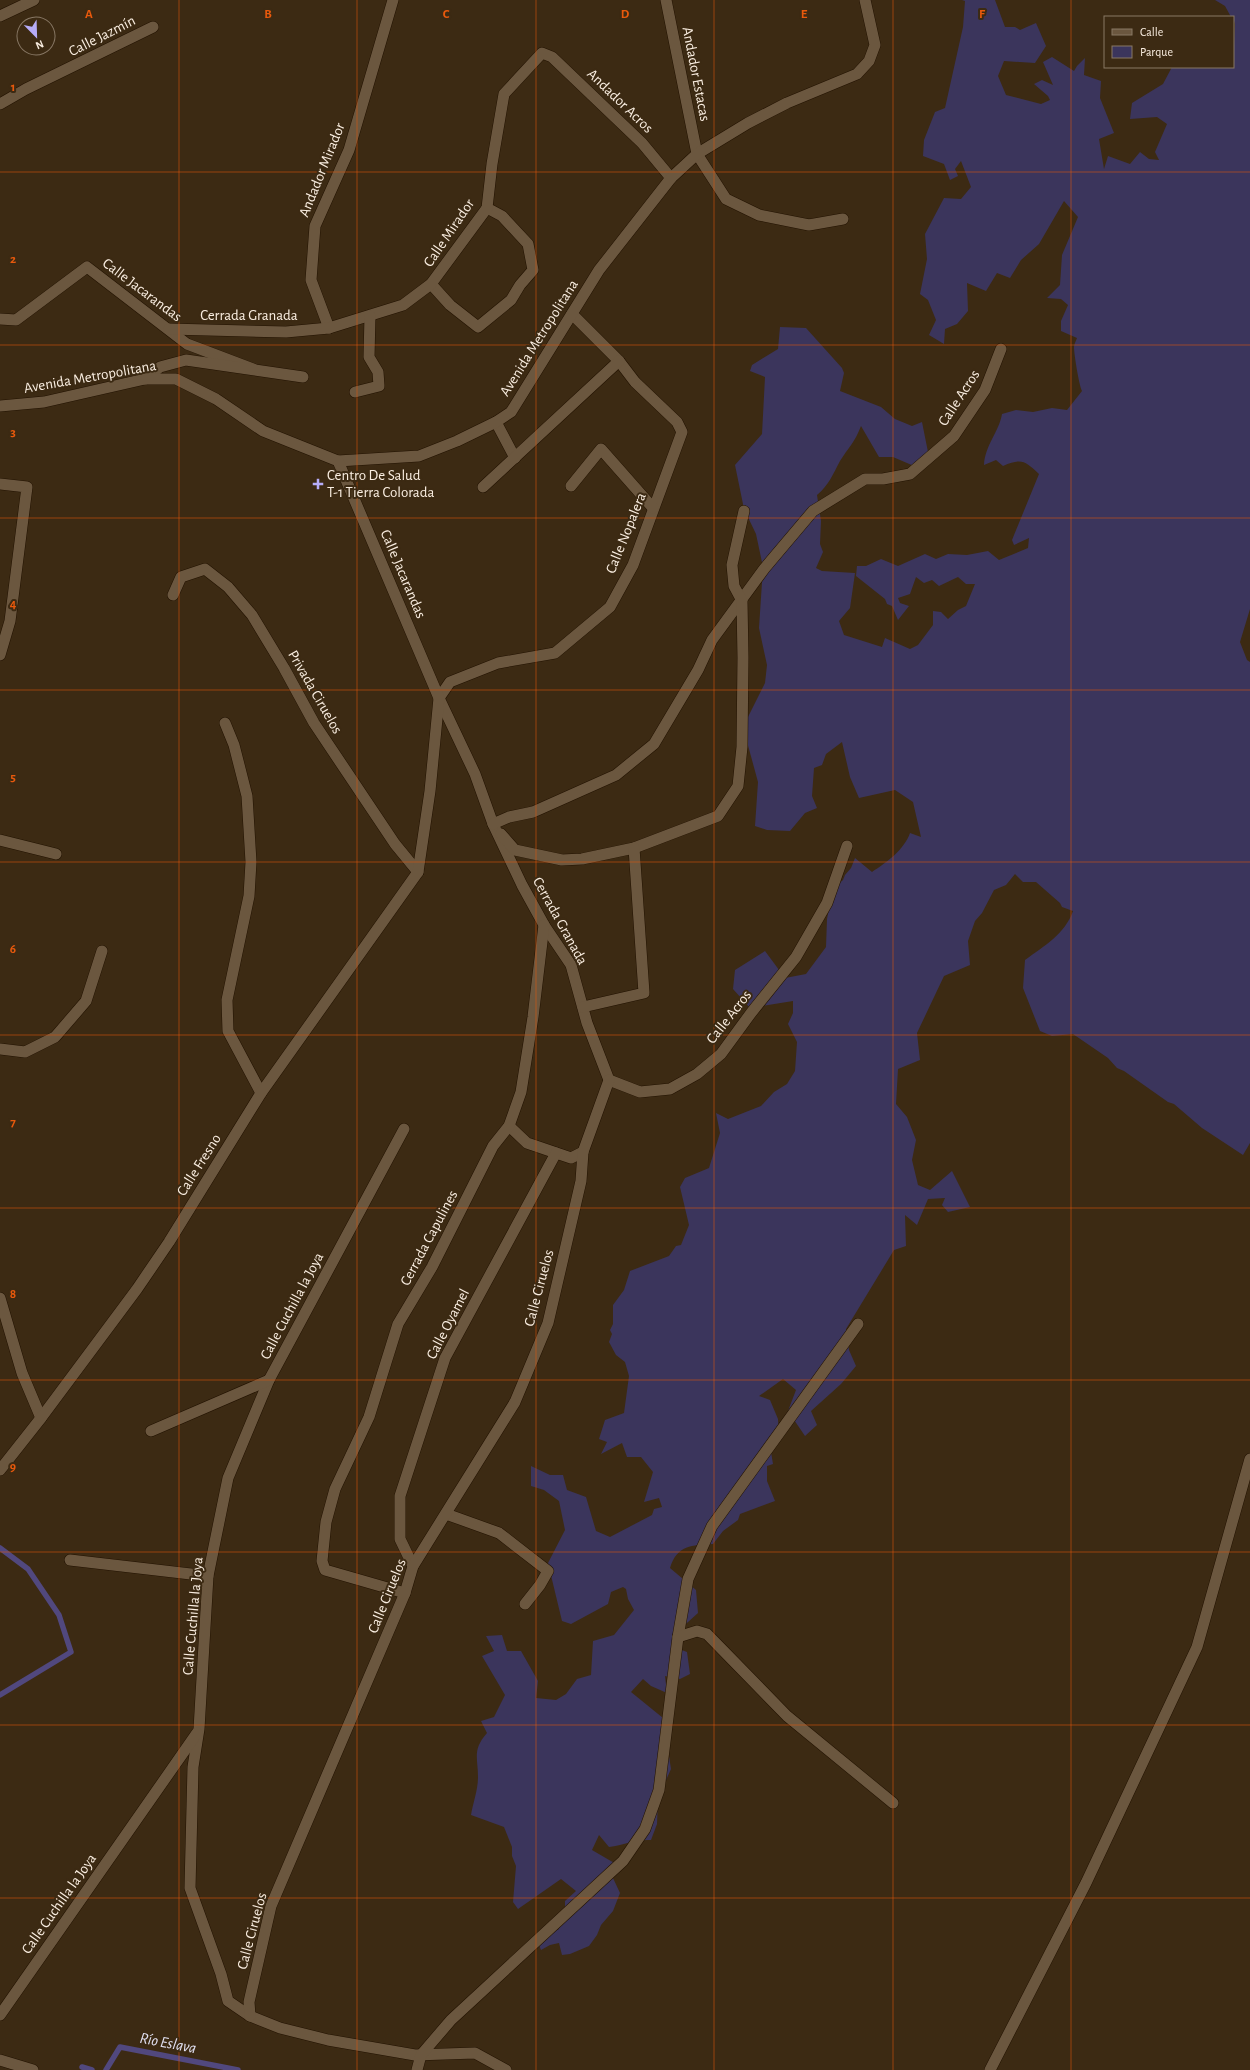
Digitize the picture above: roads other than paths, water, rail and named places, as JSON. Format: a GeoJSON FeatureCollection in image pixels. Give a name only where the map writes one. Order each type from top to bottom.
{"type":"FeatureCollection","features":[{"type":"Feature","properties":{"kind":"street"},"geometry":{"type":"LineString","coordinates":[[0,16],[34,0]]}},
{"type":"Feature","properties":{"kind":"street","name":"Andador Mirador"},"geometry":{"type":"LineString","coordinates":[[329,328],[311,280],[315,226],[349,150],[393,0]]}},
{"type":"Feature","properties":{"kind":"street","name":"Andador Estacas"},"geometry":{"type":"LineString","coordinates":[[666,0],[697,154]]}},
{"type":"Feature","properties":{"kind":"street","name":"Avenida Metropolitana"},"geometry":{"type":"LineString","coordinates":[[0,406],[44,402],[145,380],[176,379],[216,399],[263,431],[338,461],[419,456],[457,441],[496,422],[511,412],[599,270],[671,178],[697,154],[748,123],[781,106],[857,74],[870,61],[875,45],[865,0]]}},
{"type":"Feature","properties":{"kind":"street","name":"Calle Jazmín"},"geometry":{"type":"LineString","coordinates":[[0,104],[26,89],[153,27]]}},
{"type":"Feature","properties":{"kind":"street","name":"Calle Mirador"},"geometry":{"type":"LineString","coordinates":[[329,328],[403,305],[431,284],[487,208],[492,164],[504,94],[542,53]]}},
{"type":"Feature","properties":{"kind":"street","name":"Andador Acros"},"geometry":{"type":"LineString","coordinates":[[542,53],[552,56],[642,143],[671,178]]}},
{"type":"Feature","properties":{"kind":"street"},"geometry":{"type":"LineString","coordinates":[[697,154],[726,200],[759,215],[809,225],[843,219]]}},
{"type":"Feature","properties":{"kind":"street"},"geometry":{"type":"LineString","coordinates":[[431,284],[450,305],[478,328],[511,300],[520,285],[533,270],[528,244],[502,216],[487,208]]}},
{"type":"Feature","properties":{"kind":"street","name":"Calle Jacarandas"},"geometry":{"type":"LineString","coordinates":[[0,319],[16,320],[88,267],[169,328],[187,344],[253,369]]}},
{"type":"Feature","properties":{"kind":"street","name":"Calle Nopalera"},"geometry":{"type":"LineString","coordinates":[[439,698],[450,682],[498,662],[555,653],[610,607],[633,565],[682,432],[677,422],[635,382],[619,361],[572,314]]}},
{"type":"Feature","properties":{"kind":"street"},"geometry":{"type":"LineString","coordinates":[[356,392],[379,386],[378,372],[369,357],[370,316]]}},
{"type":"Feature","properties":{"kind":"street","name":"Cerrada Granada"},"geometry":{"type":"LineString","coordinates":[[169,328],[286,332],[329,328]]}},
{"type":"Feature","properties":{"kind":"street","name":"Calle Acros"},"geometry":{"type":"LineString","coordinates":[[742,601],[764,569],[813,511],[865,479],[883,479],[910,474],[954,436],[985,390],[1001,349]]}},
{"type":"Feature","properties":{"kind":"street"},"geometry":{"type":"LineString","coordinates":[[145,380],[160,367],[186,360],[303,377]]}},
{"type":"Feature","properties":{"kind":"street"},"geometry":{"type":"LineString","coordinates":[[483,487],[619,361]]}},
{"type":"Feature","properties":{"kind":"street"},"geometry":{"type":"LineString","coordinates":[[496,422],[515,458]]}},
{"type":"Feature","properties":{"kind":"street"},"geometry":{"type":"LineString","coordinates":[[571,486],[601,449],[653,508]]}},
{"type":"Feature","properties":{"kind":"street","name":"Calle Jacarandas"},"geometry":{"type":"LineString","coordinates":[[338,461],[439,698],[475,774],[493,824]]}},
{"type":"Feature","properties":{"kind":"street"},"geometry":{"type":"LineString","coordinates":[[0,484],[27,487],[10,621],[0,655]]}},
{"type":"Feature","properties":{"kind":"street"},"geometry":{"type":"LineString","coordinates":[[742,601],[712,640],[698,670],[654,744],[616,775],[533,812],[509,817],[493,824],[515,850],[562,860],[582,859],[634,848],[718,816],[738,786],[742,747],[742,601],[734,586],[732,565],[744,511]]}},
{"type":"Feature","properties":{"kind":"street","name":"Privada Ciruelos"},"geometry":{"type":"LineString","coordinates":[[174,595],[180,577],[204,569],[228,587],[252,616],[284,668],[314,723],[395,844],[418,872]]}},
{"type":"Feature","properties":{"kind":"street","name":"Calle Jacarandas"},"geometry":{"type":"LineString","coordinates":[[418,872],[430,791],[439,698]]}},
{"type":"Feature","properties":{"kind":"street"},"geometry":{"type":"LineString","coordinates":[[225,723],[234,745],[247,796],[251,862],[249,896],[227,1000],[228,1031],[261,1093]]}},
{"type":"Feature","properties":{"kind":"street","name":"Cerrada Granada"},"geometry":{"type":"LineString","coordinates":[[493,824],[522,886],[544,925],[571,965],[583,1007],[609,1080]]}},
{"type":"Feature","properties":{"kind":"street"},"geometry":{"type":"LineString","coordinates":[[0,840],[56,854]]}},
{"type":"Feature","properties":{"kind":"street","name":"Calle Acros"},"geometry":{"type":"LineString","coordinates":[[609,1080],[640,1092],[670,1089],[697,1074],[721,1054],[751,1013],[796,957],[826,903],[847,846]]}},
{"type":"Feature","properties":{"kind":"street"},"geometry":{"type":"LineString","coordinates":[[583,1007],[644,993],[634,848]]}},
{"type":"Feature","properties":{"kind":"street","name":"Calle Fresno"},"geometry":{"type":"LineString","coordinates":[[0,1470],[41,1418],[137,1289],[169,1242],[261,1093],[418,872]]}},
{"type":"Feature","properties":{"kind":"street","name":"Cerrada Capulines"},"geometry":{"type":"LineString","coordinates":[[405,1593],[325,1570],[322,1561],[326,1522],[335,1489],[369,1417],[398,1324],[432,1267],[493,1146],[508,1126],[521,1092],[533,1017],[544,925]]}},
{"type":"Feature","properties":{"kind":"street"},"geometry":{"type":"LineString","coordinates":[[0,1049],[25,1052],[55,1037],[86,1001],[102,951]]}},
{"type":"Feature","properties":{"kind":"street"},"geometry":{"type":"LineString","coordinates":[[508,1126],[527,1143],[571,1158],[583,1152],[609,1080]]}},
{"type":"Feature","properties":{"kind":"street","name":"Calle Cuchilla la Joya"},"geometry":{"type":"LineString","coordinates":[[0,2015],[199,1729],[208,1576],[228,1478],[269,1380],[404,1129]]}},
{"type":"Feature","properties":{"kind":"street","name":"Calle Ciruelos"},"geometry":{"type":"LineString","coordinates":[[250,2016],[249,2002],[271,1906],[405,1593],[413,1566],[514,1402],[548,1323],[581,1181],[583,1152]]}},
{"type":"Feature","properties":{"kind":"street","name":"Calle Oyamel"},"geometry":{"type":"LineString","coordinates":[[413,1566],[400,1539],[400,1496],[445,1358],[556,1153]]}},
{"type":"Feature","properties":{"kind":"street"},"geometry":{"type":"LineString","coordinates":[[0,1298],[22,1373],[41,1418]]}},
{"type":"Feature","properties":{"kind":"street"},"geometry":{"type":"LineString","coordinates":[[417,2070],[421,2055],[451,2020],[623,1861],[645,1829],[659,1790],[678,1637],[688,1578],[712,1526],[858,1324]]}},
{"type":"Feature","properties":{"kind":"street"},"geometry":{"type":"LineString","coordinates":[[152,1431],[269,1380]]}},
{"type":"Feature","properties":{"kind":"street"},"geometry":{"type":"LineString","coordinates":[[990,2070],[1086,1883],[1197,1647],[1250,1459]]}},
{"type":"Feature","properties":{"kind":"street"},"geometry":{"type":"LineString","coordinates":[[446,1514],[499,1533],[548,1570],[540,1585],[525,1604]]}},
{"type":"Feature","properties":{"kind":"street"},"geometry":{"type":"LineString","coordinates":[[70,1560],[208,1576]]}},
{"type":"Feature","properties":{"kind":"street"},"geometry":{"type":"LineString","coordinates":[[678,1637],[697,1630],[707,1634],[787,1716],[893,1803]]}},
{"type":"Feature","properties":{"kind":"street","name":"Calle Ciruelos"},"geometry":{"type":"LineString","coordinates":[[199,1729],[192,1767],[190,1888],[221,1974],[228,2001],[250,2016],[280,2028],[328,2040],[421,2055],[475,2053],[506,2070]]}},
{"type":"Feature","properties":{"kind":"street"},"geometry":{"type":"LineString","coordinates":[[0,2060],[32,2070]]}},
{"type":"Feature","properties":{"kind":"waterway","name":"Río Eslava"},"geometry":{"type":"LineString","coordinates":[[0,1548],[28,1569],[59,1615],[71,1652],[0,1695]]}},
{"type":"Feature","properties":{"kind":"waterway","name":"Río Eslava"},"geometry":{"type":"LineString","coordinates":[[106,2070],[120,2047],[238,2070]]}},
{"type":"Feature","properties":{"kind":"waterway","name":"Río Eslava"},"geometry":{"type":"LineString","coordinates":[[82,2067],[92,2070]]}},
{"type":"Feature","properties":{"kind":"place","name":"Centro De Salud T-1 Tierra Colorada"},"geometry":{"type":"Point","coordinates":[318,484]}}]}
